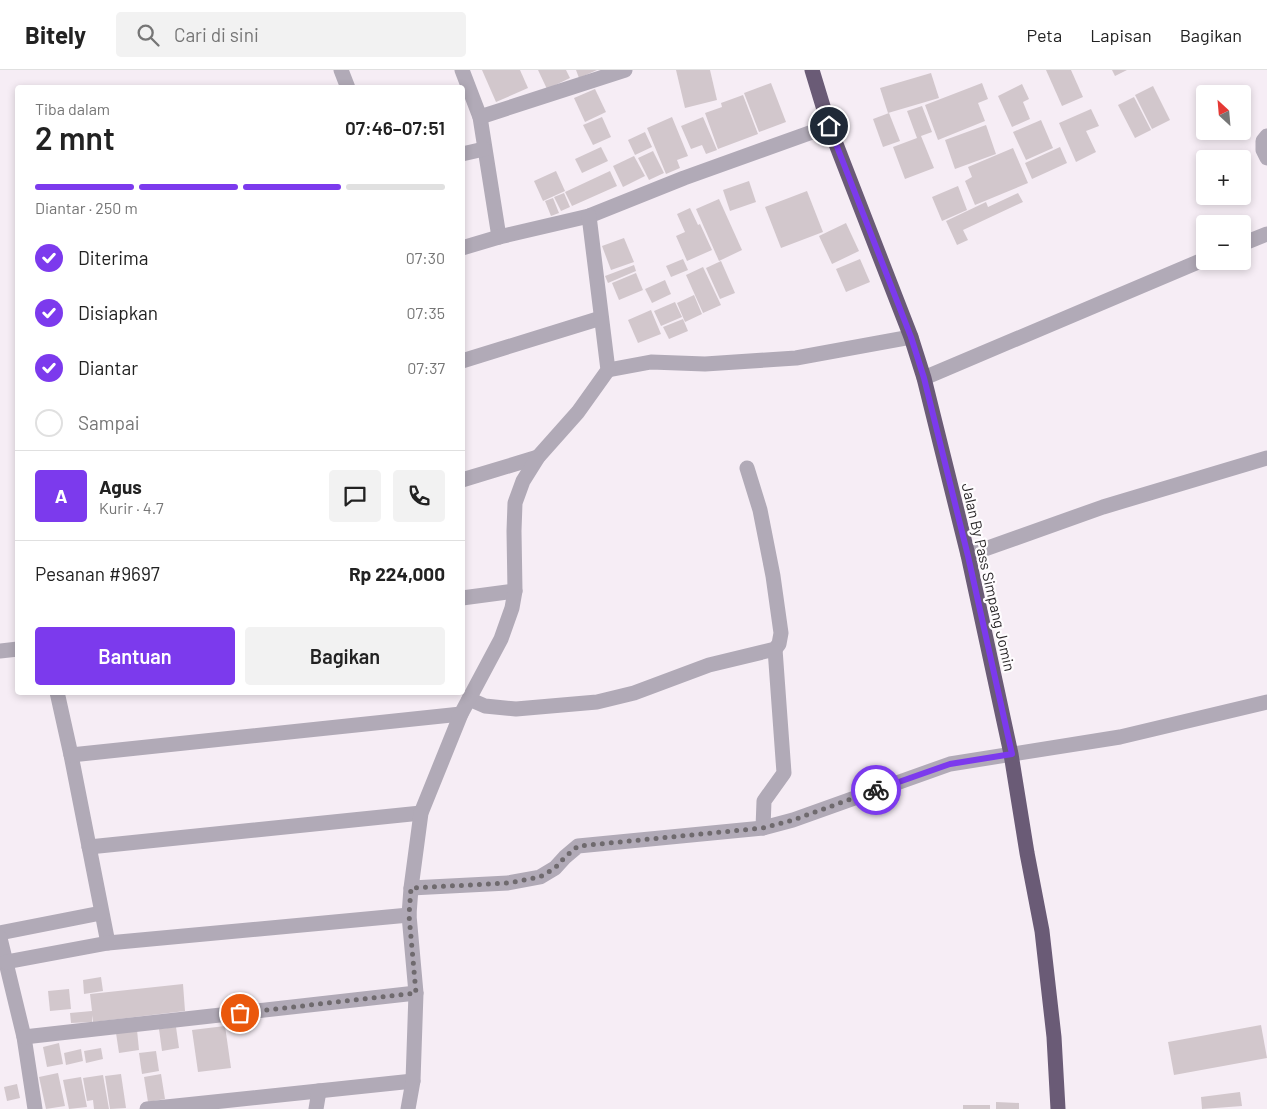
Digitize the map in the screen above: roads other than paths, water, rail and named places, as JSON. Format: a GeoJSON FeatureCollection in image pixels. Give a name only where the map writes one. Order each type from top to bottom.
{"type":"FeatureCollection","features":[{"type":"Feature","properties":{"kind":"highway","name":"Jalan By Pass Simpang Jomin"},"geometry":{"type":"LineString","coordinates":[[812,70],[829,126],[911,337],[924,378],[968,556],[1012,754],[1027,853],[1042,931],[1054,1037],[1058,1109]]}},
{"type":"Feature","properties":{"kind":"street"},"geometry":{"type":"LineString","coordinates":[[341,70],[347,85]]}},
{"type":"Feature","properties":{"kind":"street"},"geometry":{"type":"LineString","coordinates":[[462,70],[466,89],[480,118],[499,237]]}},
{"type":"Feature","properties":{"kind":"street"},"geometry":{"type":"LineString","coordinates":[[480,118],[625,70]]}},
{"type":"Feature","properties":{"kind":"street"},"geometry":{"type":"LineString","coordinates":[[465,247],[499,237],[589,216],[684,178],[829,126]]}},
{"type":"Feature","properties":{"kind":"street"},"geometry":{"type":"LineString","coordinates":[[1267,136],[1263,141],[1263,145],[1267,158]]}},
{"type":"Feature","properties":{"kind":"street"},"geometry":{"type":"LineString","coordinates":[[465,153],[484,149]]}},
{"type":"Feature","properties":{"kind":"street"},"geometry":{"type":"LineString","coordinates":[[408,1109],[413,1081],[416,993],[409,915],[421,813],[461,714],[501,639],[512,608],[516,592],[515,503],[523,481],[538,457],[578,412],[608,370],[589,216]]}},
{"type":"Feature","properties":{"kind":"street"},"geometry":{"type":"LineString","coordinates":[[1251,240],[1267,234]]}},
{"type":"Feature","properties":{"kind":"street"},"geometry":{"type":"LineString","coordinates":[[924,378],[1196,263]]}},
{"type":"Feature","properties":{"kind":"street"},"geometry":{"type":"LineString","coordinates":[[465,360],[601,318]]}},
{"type":"Feature","properties":{"kind":"street"},"geometry":{"type":"LineString","coordinates":[[608,370],[651,362],[714,363],[796,358],[911,337]]}},
{"type":"Feature","properties":{"kind":"street"},"geometry":{"type":"LineString","coordinates":[[465,479],[538,457]]}},
{"type":"Feature","properties":{"kind":"street"},"geometry":{"type":"LineString","coordinates":[[968,556],[1103,507],[1267,458]]}},
{"type":"Feature","properties":{"kind":"street"},"geometry":{"type":"LineString","coordinates":[[469,699],[485,706],[516,709],[597,702],[634,693],[710,665],[775,649],[779,644],[781,633],[773,576],[760,510],[747,468]]}},
{"type":"Feature","properties":{"kind":"street"},"geometry":{"type":"LineString","coordinates":[[465,598],[516,592]]}},
{"type":"Feature","properties":{"kind":"street"},"geometry":{"type":"LineString","coordinates":[[0,651],[15,649]]}},
{"type":"Feature","properties":{"kind":"street"},"geometry":{"type":"LineString","coordinates":[[763,828],[764,801],[784,773],[775,649]]}},
{"type":"Feature","properties":{"kind":"street"},"geometry":{"type":"LineString","coordinates":[[58,695],[108,943]]}},
{"type":"Feature","properties":{"kind":"street"},"geometry":{"type":"LineString","coordinates":[[411,888],[508,883],[540,877],[555,868],[578,846],[763,828],[793,820],[950,764],[1120,737],[1267,702]]}},
{"type":"Feature","properties":{"kind":"street"},"geometry":{"type":"LineString","coordinates":[[71,755],[461,714]]}},
{"type":"Feature","properties":{"kind":"street"},"geometry":{"type":"LineString","coordinates":[[90,847],[421,813]]}},
{"type":"Feature","properties":{"kind":"street"},"geometry":{"type":"LineString","coordinates":[[0,933],[101,913]]}},
{"type":"Feature","properties":{"kind":"street"},"geometry":{"type":"LineString","coordinates":[[6,962],[108,943],[409,915]]}},
{"type":"Feature","properties":{"kind":"street"},"geometry":{"type":"LineString","coordinates":[[0,938],[24,1037],[35,1109]]}},
{"type":"Feature","properties":{"kind":"street"},"geometry":{"type":"LineString","coordinates":[[24,1037],[416,993]]}},
{"type":"Feature","properties":{"kind":"street"},"geometry":{"type":"LineString","coordinates":[[147,1109],[226,1105],[319,1091],[413,1081]]}},
{"type":"Feature","properties":{"kind":"street"},"geometry":{"type":"LineString","coordinates":[[316,1109],[319,1091]]}}]}
